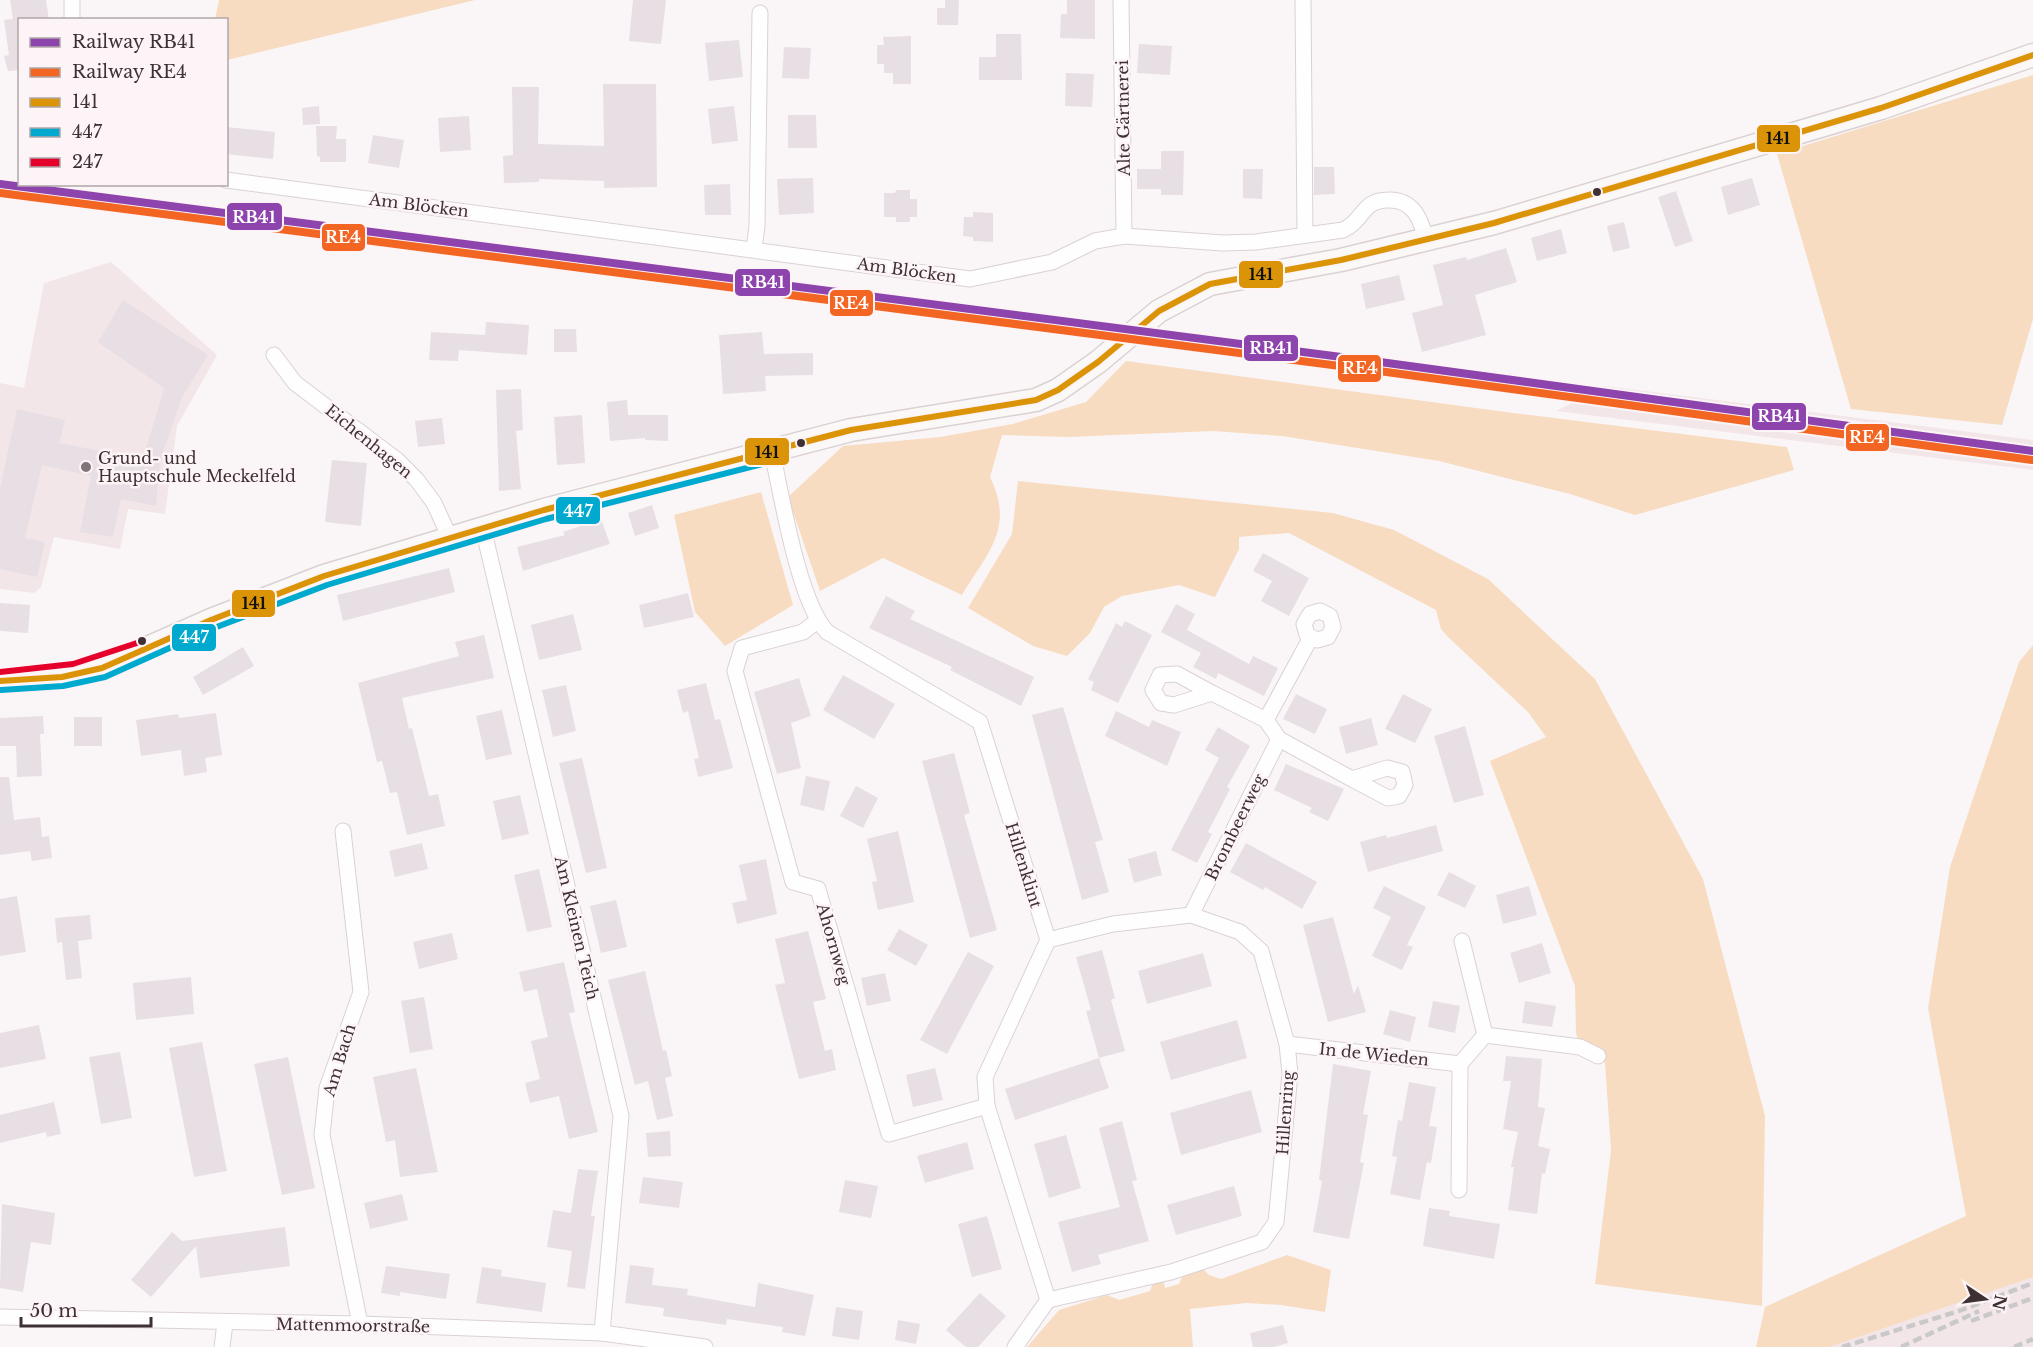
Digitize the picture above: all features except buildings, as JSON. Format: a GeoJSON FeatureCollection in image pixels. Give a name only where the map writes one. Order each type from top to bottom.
{"type":"FeatureCollection","features":[{"type":"Feature","properties":{"kind":"street"},"geometry":{"type":"LineString","coordinates":[[72,0],[72,18]]}},
{"type":"Feature","properties":{"kind":"street","name":"Alte Gärtnerei"},"geometry":{"type":"LineString","coordinates":[[1120,0],[1125,236]]}},
{"type":"Feature","properties":{"kind":"street"},"geometry":{"type":"LineString","coordinates":[[1303,0],[1305,235]]}},
{"type":"Feature","properties":{"kind":"street"},"geometry":{"type":"LineString","coordinates":[[754,249],[757,226],[760,13]]}},
{"type":"Feature","properties":{"kind":"street"},"geometry":{"type":"LineString","coordinates":[[0,681],[62,677],[102,668],[275,594],[343,570],[483,528],[806,441],[886,422],[1036,400],[1058,390],[1098,362],[1159,311],[1210,284],[1341,260],[1494,223],[1881,108],[2033,55]]}},
{"type":"Feature","properties":{"kind":"street","name":"Am Blöcken"},"geometry":{"type":"LineString","coordinates":[[228,180],[970,279],[1052,262],[1095,241],[1125,236],[1223,243],[1256,242],[1343,230],[1355,224],[1368,207],[1377,200],[1406,202],[1415,210],[1426,240]]}},
{"type":"Feature","properties":{"kind":"street","name":"Eichenhagen"},"geometry":{"type":"LineString","coordinates":[[274,355],[295,383],[397,460],[417,480],[434,503],[450,538]]}},
{"type":"Feature","properties":{"kind":"street"},"geometry":{"type":"LineString","coordinates":[[772,452],[801,574],[817,621]]}},
{"type":"Feature","properties":{"kind":"street","name":"Am Kleinen Teich"},"geometry":{"type":"LineString","coordinates":[[483,528],[621,1116],[602,1334]]}},
{"type":"Feature","properties":{"kind":"street","name":"Hillenklint"},"geometry":{"type":"LineString","coordinates":[[817,621],[827,632],[980,722],[1048,940]]}},
{"type":"Feature","properties":{"kind":"street","name":"Ahornweg"},"geometry":{"type":"LineString","coordinates":[[817,621],[802,632],[742,648],[735,671],[793,882],[818,889],[889,1134],[987,1106]]}},
{"type":"Feature","properties":{"kind":"street"},"geometry":{"type":"LineString","coordinates":[[1266,720],[1311,637]]}},
{"type":"Feature","properties":{"kind":"street"},"geometry":{"type":"LineString","coordinates":[[1212,693],[1266,720],[1279,739],[1352,778]]}},
{"type":"Feature","properties":{"kind":"street","name":"Brombeerweg"},"geometry":{"type":"LineString","coordinates":[[1191,915],[1279,739]]}},
{"type":"Feature","properties":{"kind":"street","name":"Am Bach"},"geometry":{"type":"LineString","coordinates":[[343,831],[361,992],[327,1088],[322,1135],[360,1324]]}},
{"type":"Feature","properties":{"kind":"street","name":"Hillenring"},"geometry":{"type":"LineString","coordinates":[[1048,940],[1113,924],[1191,915],[1240,932],[1261,951],[1287,1044],[1290,1074],[1276,1222],[1262,1242],[1171,1272],[1048,1300]]}},
{"type":"Feature","properties":{"kind":"street"},"geometry":{"type":"LineString","coordinates":[[1015,1347],[1048,1300],[987,1106],[985,1077],[1048,940]]}},
{"type":"Feature","properties":{"kind":"street"},"geometry":{"type":"LineString","coordinates":[[1462,941],[1485,1035]]}},
{"type":"Feature","properties":{"kind":"street"},"geometry":{"type":"LineString","coordinates":[[1485,1035],[1580,1047],[1598,1056]]}},
{"type":"Feature","properties":{"kind":"street"},"geometry":{"type":"LineString","coordinates":[[1459,1190],[1460,1064],[1485,1035]]}},
{"type":"Feature","properties":{"kind":"street","name":"In de Wieden"},"geometry":{"type":"LineString","coordinates":[[1287,1044],[1460,1064]]}},
{"type":"Feature","properties":{"kind":"street","name":"Mattenmoorstraße"},"geometry":{"type":"LineString","coordinates":[[0,1317],[360,1324],[602,1334],[664,1345],[705,1347]]}},
{"type":"Feature","properties":{"kind":"street"},"geometry":{"type":"LineString","coordinates":[[222,1347],[225,1323]]}},
{"type":"Feature","properties":{"kind":"shaded area"},"geometry":{"type":"Polygon","coordinates":[[[219,0],[475,0],[228,60],[228,18],[215,18],[219,0]]]}},
{"type":"Feature","properties":{"kind":"shaded area"},"geometry":{"type":"Polygon","coordinates":[[[2033,75],[2033,319],[2002,425],[1851,409],[1777,154],[2033,75]]]}},
{"type":"Feature","properties":{"kind":"shaded area","name":"Grund- und Hauptschule Meckelfeld"},"geometry":{"type":"Polygon","coordinates":[[[111,262],[217,355],[177,426],[165,514],[128,509],[120,549],[54,537],[41,587],[34,593],[0,589],[0,383],[24,388],[44,283],[111,262]]]}},
{"type":"Feature","properties":{"kind":"shaded area"},"geometry":{"type":"Polygon","coordinates":[[[1126,361],[1787,447],[1794,470],[1635,515],[1570,494],[1439,461],[1282,436],[1213,431],[1068,437],[1002,435],[990,477],[1000,511],[999,525],[989,552],[962,595],[883,558],[820,591],[788,497],[843,446],[940,437],[1013,424],[1086,402],[1126,361]]]}},
{"type":"Feature","properties":{"kind":"shaded area"},"geometry":{"type":"Polygon","coordinates":[[[1606,386],[2033,440],[2033,470],[1556,411],[1606,386]]]}},
{"type":"Feature","properties":{"kind":"shaded area"},"geometry":{"type":"Polygon","coordinates":[[[1018,481],[1333,513],[1394,530],[1488,579],[1595,679],[1703,879],[1765,1116],[1762,1306],[1595,1284],[1611,1150],[1605,1063],[1580,1047],[1576,1033],[1575,986],[1490,761],[1546,737],[1528,712],[1448,637],[1441,629],[1436,610],[1289,533],[1239,537],[1239,549],[1215,597],[1179,585],[1122,596],[1104,607],[1090,633],[1067,656],[1033,646],[968,608],[1012,534],[1018,481]]]}},
{"type":"Feature","properties":{"kind":"shaded area"},"geometry":{"type":"Polygon","coordinates":[[[761,492],[793,605],[725,646],[695,612],[674,515],[761,492]]]}},
{"type":"Feature","properties":{"kind":"shaded area"},"geometry":{"type":"Polygon","coordinates":[[[2033,645],[2033,1277],[1829,1347],[1756,1347],[1765,1307],[1966,1216],[1928,1008],[1950,867],[2019,662],[2033,645]]]}},
{"type":"Feature","properties":{"kind":"shaded area"},"geometry":{"type":"Polygon","coordinates":[[[1287,1255],[1331,1270],[1325,1312],[1281,1305],[1246,1303],[1190,1309],[1193,1347],[1027,1347],[1059,1310],[1107,1295],[1119,1300],[1150,1291],[1154,1280],[1163,1279],[1165,1288],[1179,1284],[1185,1270],[1201,1267],[1209,1275],[1221,1279],[1287,1255]]]}},
{"type":"Feature","properties":{"kind":"shaded area"},"geometry":{"type":"Polygon","coordinates":[[[2033,1276],[2033,1347],[1827,1347],[2033,1276]]]}},
{"type":"Feature","properties":{"kind":"railway"},"geometry":{"type":"LineString","coordinates":[[1842,1347],[1959,1311],[2033,1283]]}},
{"type":"Feature","properties":{"kind":"railway"},"geometry":{"type":"LineString","coordinates":[[1971,1321],[2033,1298]]}},
{"type":"Feature","properties":{"kind":"railway"},"geometry":{"type":"LineString","coordinates":[[1901,1347],[1979,1311]]}},
{"type":"Feature","properties":{"kind":"railway"},"geometry":{"type":"LineString","coordinates":[[2014,1347],[2033,1339]]}},
{"type":"Feature","properties":{"kind":"rail line","name":"RB41"},"geometry":{"type":"LineString","coordinates":[[0,184],[1380,362],[2033,451]]}},
{"type":"Feature","properties":{"kind":"rail line","name":"RE4"},"geometry":{"type":"LineString","coordinates":[[0,193],[1379,371],[2032,460]]}},
{"type":"Feature","properties":{"kind":"transit line","name":"141"},"geometry":{"type":"LineString","coordinates":[[0,681],[62,677],[102,668],[211,620],[324,576],[544,510],[851,430],[1036,400],[1058,390],[1098,362],[1159,311],[1210,284],[1341,260],[1494,223],[1881,108],[2033,55]]}},
{"type":"Feature","properties":{"kind":"transit line","name":"447"},"geometry":{"type":"LineString","coordinates":[[1,690],[63,686],[105,677],[214,628],[327,585],[546,519],[774,461]]}},
{"type":"Feature","properties":{"kind":"transit line","name":"247"},"geometry":{"type":"LineString","coordinates":[[0,672],[73,664],[143,641]]}},
{"type":"Feature","properties":{"kind":"place","name":"Grund- und Hauptschule Meckelfeld"},"geometry":{"type":"Point","coordinates":[86,467]}}]}
